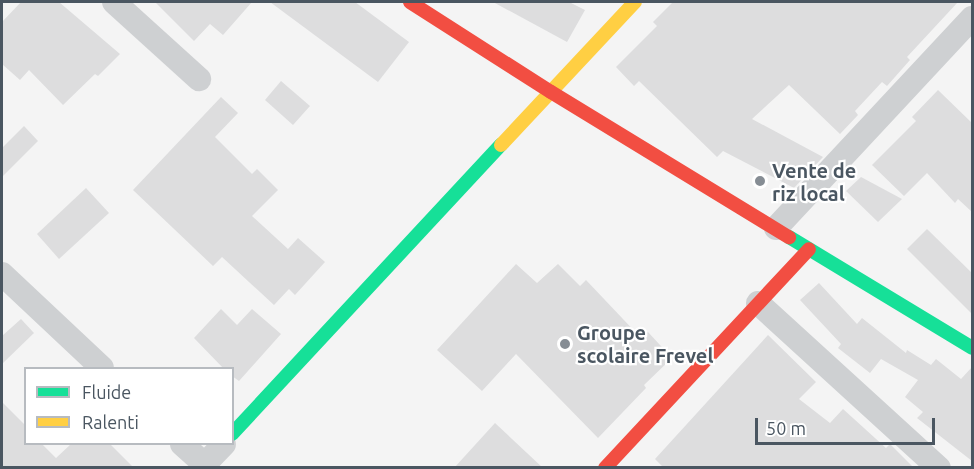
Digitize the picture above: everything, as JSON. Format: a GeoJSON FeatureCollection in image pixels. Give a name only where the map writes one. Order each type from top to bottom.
{"type":"FeatureCollection","features":[{"type":"Feature","properties":{"kind":"street"},"geometry":{"type":"LineString","coordinates":[[114,2],[199,79]]}},
{"type":"Feature","properties":{"kind":"street"},"geometry":{"type":"LineString","coordinates":[[410,2],[551,92],[809,249],[969,339]]}},
{"type":"Feature","properties":{"kind":"street"},"geometry":{"type":"LineString","coordinates":[[234,432],[635,2]]}},
{"type":"Feature","properties":{"kind":"street"},"geometry":{"type":"LineString","coordinates":[[776,228],[972,18]]}},
{"type":"Feature","properties":{"kind":"street"},"geometry":{"type":"LineString","coordinates":[[610,466],[809,249]]}},
{"type":"Feature","properties":{"kind":"street"},"geometry":{"type":"LineString","coordinates":[[2,274],[100,367]]}},
{"type":"Feature","properties":{"kind":"street"},"geometry":{"type":"LineString","coordinates":[[758,303],[939,468]]}},
{"type":"Feature","properties":{"kind":"street"},"geometry":{"type":"LineString","coordinates":[[183,445],[203,466],[223,445]]}},
{"type":"Feature","properties":{"kind":"building"},"geometry":{"type":"Polygon","coordinates":[[[21,2],[59,2],[120,54],[63,105],[29,70],[20,80],[2,64],[2,22],[21,2]]]}},
{"type":"Feature","properties":{"kind":"building"},"geometry":{"type":"Polygon","coordinates":[[[155,2],[252,2],[223,35],[210,24],[194,41],[155,2]]]}},
{"type":"Feature","properties":{"kind":"building"},"geometry":{"type":"Polygon","coordinates":[[[270,2],[355,2],[409,42],[378,82],[270,2]]]}},
{"type":"Feature","properties":{"kind":"building"},"geometry":{"type":"Polygon","coordinates":[[[493,2],[569,2],[585,10],[567,42],[493,2]]]}},
{"type":"Feature","properties":{"kind":"building"},"geometry":{"type":"Polygon","coordinates":[[[673,2],[958,2],[907,57],[910,60],[887,86],[882,82],[855,111],[858,115],[840,134],[789,85],[752,119],[823,157],[794,188],[723,151],[717,157],[639,81],[634,86],[616,67],[657,26],[653,22],[673,2]]]}},
{"type":"Feature","properties":{"kind":"building"},"geometry":{"type":"Polygon","coordinates":[[[281,81],[310,106],[293,125],[265,100],[281,81]]]}},
{"type":"Feature","properties":{"kind":"building"},"geometry":{"type":"Polygon","coordinates":[[[938,90],[972,123],[972,212],[958,199],[955,203],[927,173],[904,196],[872,165],[916,121],[912,117],[938,90]]]}},
{"type":"Feature","properties":{"kind":"building"},"geometry":{"type":"Polygon","coordinates":[[[221,97],[238,113],[215,137],[252,174],[257,169],[278,190],[252,216],[288,249],[298,238],[325,262],[295,295],[289,289],[274,305],[222,257],[213,266],[133,190],[221,97]]]}},
{"type":"Feature","properties":{"kind":"building"},"geometry":{"type":"Polygon","coordinates":[[[24,126],[38,141],[2,177],[2,148],[24,126]]]}},
{"type":"Feature","properties":{"kind":"building"},"geometry":{"type":"Polygon","coordinates":[[[861,177],[902,199],[878,222],[846,191],[861,177]]]}},
{"type":"Feature","properties":{"kind":"building"},"geometry":{"type":"Polygon","coordinates":[[[86,188],[109,213],[59,259],[37,234],[86,188]]]}},
{"type":"Feature","properties":{"kind":"building"},"geometry":{"type":"Polygon","coordinates":[[[927,229],[972,273],[972,314],[907,249],[927,229]]]}},
{"type":"Feature","properties":{"kind":"building"},"geometry":{"type":"Polygon","coordinates":[[[516,264],[537,283],[558,264],[580,286],[586,280],[641,338],[648,332],[672,358],[644,385],[646,388],[598,438],[516,354],[482,391],[437,350],[516,264]]]}},
{"type":"Feature","properties":{"kind":"building"},"geometry":{"type":"Polygon","coordinates":[[[819,283],[857,324],[862,318],[906,353],[907,350],[931,365],[936,359],[961,379],[972,367],[972,461],[917,418],[923,412],[905,397],[918,380],[881,359],[870,373],[838,348],[841,344],[800,300],[819,283]]]}},
{"type":"Feature","properties":{"kind":"building"},"geometry":{"type":"Polygon","coordinates":[[[221,309],[237,325],[252,309],[281,334],[239,381],[234,377],[234,367],[222,367],[194,338],[221,309]]]}},
{"type":"Feature","properties":{"kind":"building"},"geometry":{"type":"Polygon","coordinates":[[[21,319],[34,333],[2,364],[2,336],[21,319]]]}},
{"type":"Feature","properties":{"kind":"building"},"geometry":{"type":"Polygon","coordinates":[[[768,335],[816,382],[799,399],[830,423],[843,409],[886,448],[890,444],[914,468],[664,468],[655,459],[768,335]]]}},
{"type":"Feature","properties":{"kind":"building"},"geometry":{"type":"Polygon","coordinates":[[[2,402],[24,424],[24,445],[43,445],[56,458],[70,445],[111,445],[134,468],[2,468],[2,402]]]}},
{"type":"Feature","properties":{"kind":"building"},"geometry":{"type":"Polygon","coordinates":[[[495,423],[543,468],[454,468],[495,423]]]}},
{"type":"Feature","properties":{"kind":"traffic: fast"},"geometry":{"type":"LineString","coordinates":[[234,432],[501,145]]}},
{"type":"Feature","properties":{"kind":"traffic: fast"},"geometry":{"type":"LineString","coordinates":[[789,237],[972,348]]}},
{"type":"Feature","properties":{"kind":"traffic: slow"},"geometry":{"type":"LineString","coordinates":[[501,145],[635,2]]}},
{"type":"Feature","properties":{"kind":"traffic: jam"},"geometry":{"type":"LineString","coordinates":[[410,2],[551,92],[789,237]]}},
{"type":"Feature","properties":{"kind":"traffic: jam"},"geometry":{"type":"LineString","coordinates":[[605,468],[809,249]]}},
{"type":"Feature","properties":{"kind":"place","name":"Vente de riz local"},"geometry":{"type":"Point","coordinates":[760,181]}},
{"type":"Feature","properties":{"kind":"place","name":"Groupe scolaire Frevel"},"geometry":{"type":"Point","coordinates":[565,344]}}]}
